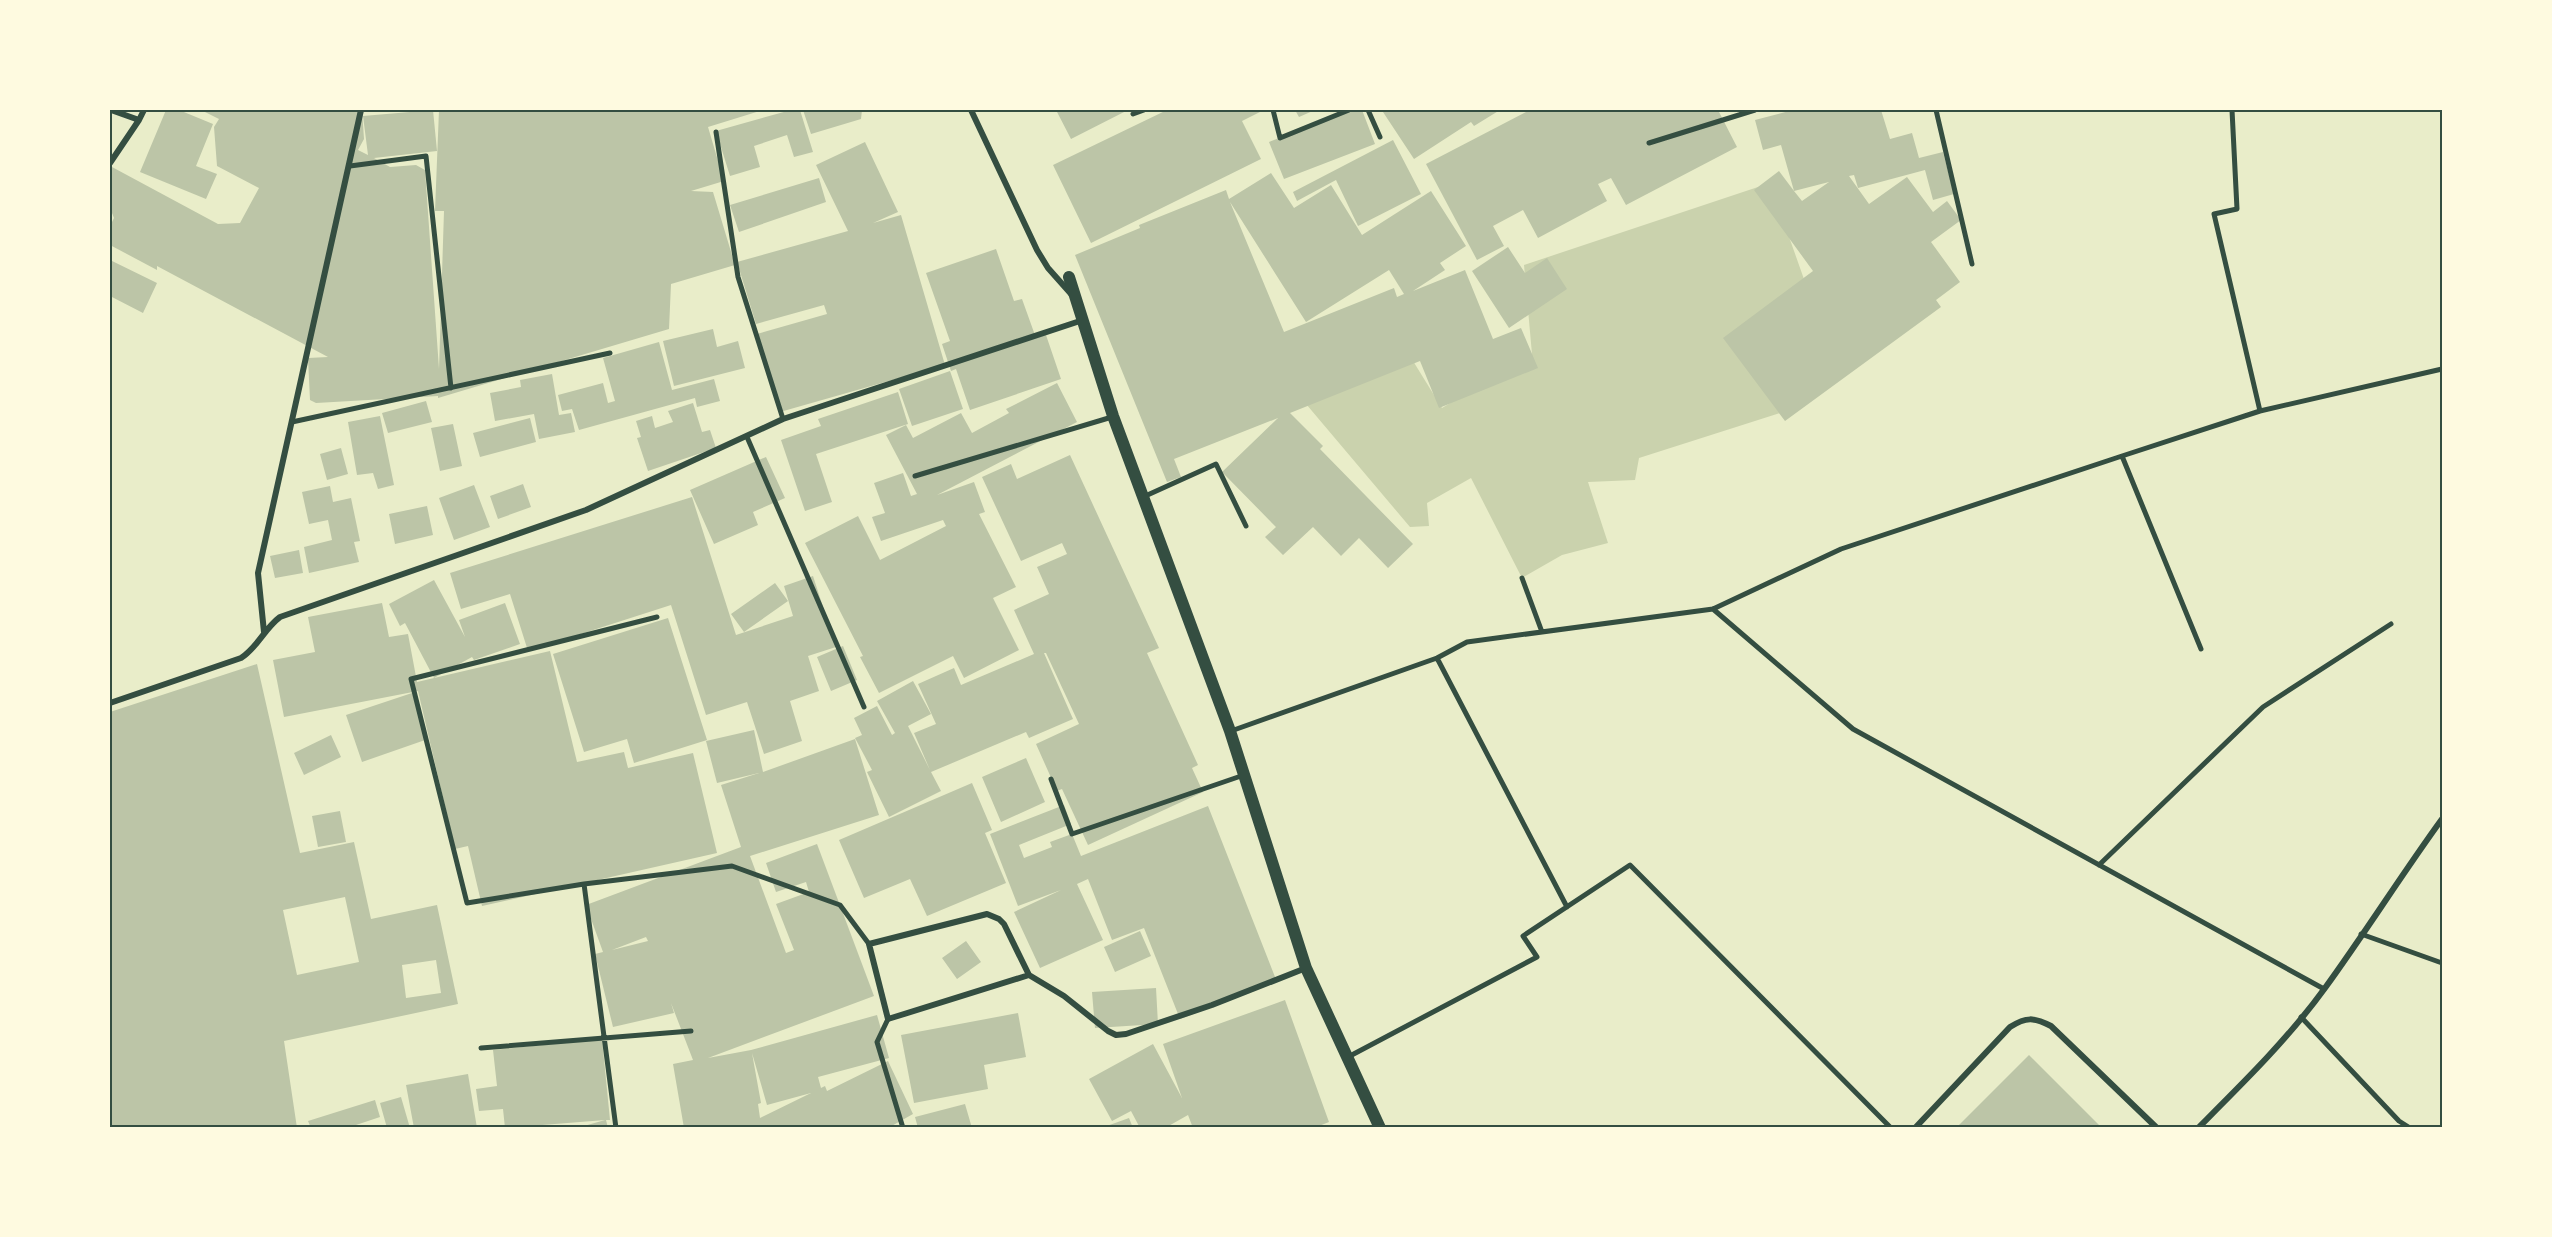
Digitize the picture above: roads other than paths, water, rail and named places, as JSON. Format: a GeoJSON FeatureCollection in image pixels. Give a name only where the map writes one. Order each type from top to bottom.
{"type":"FeatureCollection","features":[{"type":"Feature","properties":{"kind":"main road"},"geometry":{"type":"LineString","coordinates":[[1069,277],[1113,416],[1230,731],[1306,968],[1380,1128]]}},
{"type":"Feature","properties":{"kind":"street"},"geometry":{"type":"LineString","coordinates":[[111,110],[140,120]]}},
{"type":"Feature","properties":{"kind":"street"},"geometry":{"type":"LineString","coordinates":[[110,163],[140,120],[144,110]]}},
{"type":"Feature","properties":{"kind":"street"},"geometry":{"type":"LineString","coordinates":[[264,632],[258,573],[361,110]]}},
{"type":"Feature","properties":{"kind":"street"},"geometry":{"type":"LineString","coordinates":[[971,110],[1037,250],[1048,268],[1076,300]]}},
{"type":"Feature","properties":{"kind":"street"},"geometry":{"type":"LineString","coordinates":[[1132,114],[1144,110]]}},
{"type":"Feature","properties":{"kind":"street"},"geometry":{"type":"LineString","coordinates":[[1273,110],[1280,138],[1349,110]]}},
{"type":"Feature","properties":{"kind":"street"},"geometry":{"type":"LineString","coordinates":[[1368,110],[1380,137]]}},
{"type":"Feature","properties":{"kind":"street"},"geometry":{"type":"LineString","coordinates":[[1649,143],[1755,110]]}},
{"type":"Feature","properties":{"kind":"street"},"geometry":{"type":"LineString","coordinates":[[1936,110],[1972,264]]}},
{"type":"Feature","properties":{"kind":"street"},"geometry":{"type":"LineString","coordinates":[[2232,110],[2237,209],[2214,214],[2260,411]]}},
{"type":"Feature","properties":{"kind":"street"},"geometry":{"type":"LineString","coordinates":[[716,132],[738,277],[783,419]]}},
{"type":"Feature","properties":{"kind":"street"},"geometry":{"type":"LineString","coordinates":[[350,165],[426,156],[451,388]]}},
{"type":"Feature","properties":{"kind":"street"},"geometry":{"type":"LineString","coordinates":[[110,703],[241,658],[251,651],[264,632],[280,617],[586,510],[783,419],[1083,320]]}},
{"type":"Feature","properties":{"kind":"street"},"geometry":{"type":"LineString","coordinates":[[292,422],[610,353]]}},
{"type":"Feature","properties":{"kind":"street"},"geometry":{"type":"LineString","coordinates":[[1230,731],[1437,658],[1467,642],[1713,609],[1841,549],[2122,456],[2260,411],[2442,369]]}},
{"type":"Feature","properties":{"kind":"street"},"geometry":{"type":"LineString","coordinates":[[915,476],[1113,416]]}},
{"type":"Feature","properties":{"kind":"street"},"geometry":{"type":"LineString","coordinates":[[747,437],[864,708]]}},
{"type":"Feature","properties":{"kind":"street"},"geometry":{"type":"LineString","coordinates":[[2122,456],[2201,649]]}},
{"type":"Feature","properties":{"kind":"street"},"geometry":{"type":"LineString","coordinates":[[1143,498],[1216,464],[1246,526]]}},
{"type":"Feature","properties":{"kind":"street"},"geometry":{"type":"LineString","coordinates":[[1522,578],[1542,632]]}},
{"type":"Feature","properties":{"kind":"street"},"geometry":{"type":"LineString","coordinates":[[1713,609],[1853,729],[2324,989]]}},
{"type":"Feature","properties":{"kind":"street"},"geometry":{"type":"LineString","coordinates":[[657,617],[411,679],[467,903],[584,884],[732,866],[840,905],[869,944],[888,1019],[877,1042],[903,1128]]}},
{"type":"Feature","properties":{"kind":"street"},"geometry":{"type":"LineString","coordinates":[[2099,865],[2263,707],[2391,624]]}},
{"type":"Feature","properties":{"kind":"street"},"geometry":{"type":"LineString","coordinates":[[1437,658],[1567,906]]}},
{"type":"Feature","properties":{"kind":"street"},"geometry":{"type":"LineString","coordinates":[[1051,780],[1072,834],[1244,775]]}},
{"type":"Feature","properties":{"kind":"street"},"geometry":{"type":"LineString","coordinates":[[2198,1128],[2238,1088],[2324,989],[2442,819]]}},
{"type":"Feature","properties":{"kind":"street"},"geometry":{"type":"LineString","coordinates":[[1348,1057],[1537,957],[1523,936],[1630,865],[1891,1128]]}},
{"type":"Feature","properties":{"kind":"street"},"geometry":{"type":"LineString","coordinates":[[584,884],[616,1128]]}},
{"type":"Feature","properties":{"kind":"street"},"geometry":{"type":"LineString","coordinates":[[869,944],[987,914],[1004,924],[1029,975],[1064,996],[1116,1035],[1126,1034],[1212,1005],[1306,968]]}},
{"type":"Feature","properties":{"kind":"street"},"geometry":{"type":"LineString","coordinates":[[2361,934],[2442,963]]}},
{"type":"Feature","properties":{"kind":"street"},"geometry":{"type":"LineString","coordinates":[[888,1019],[1029,975]]}},
{"type":"Feature","properties":{"kind":"street"},"geometry":{"type":"LineString","coordinates":[[2301,1017],[2399,1121],[2410,1128]]}},
{"type":"Feature","properties":{"kind":"street"},"geometry":{"type":"LineString","coordinates":[[1915,1128],[2010,1027],[2023,1019],[2037,1018],[2051,1026],[2157,1128]]}},
{"type":"Feature","properties":{"kind":"street"},"geometry":{"type":"LineString","coordinates":[[481,1048],[691,1031]]}}]}
